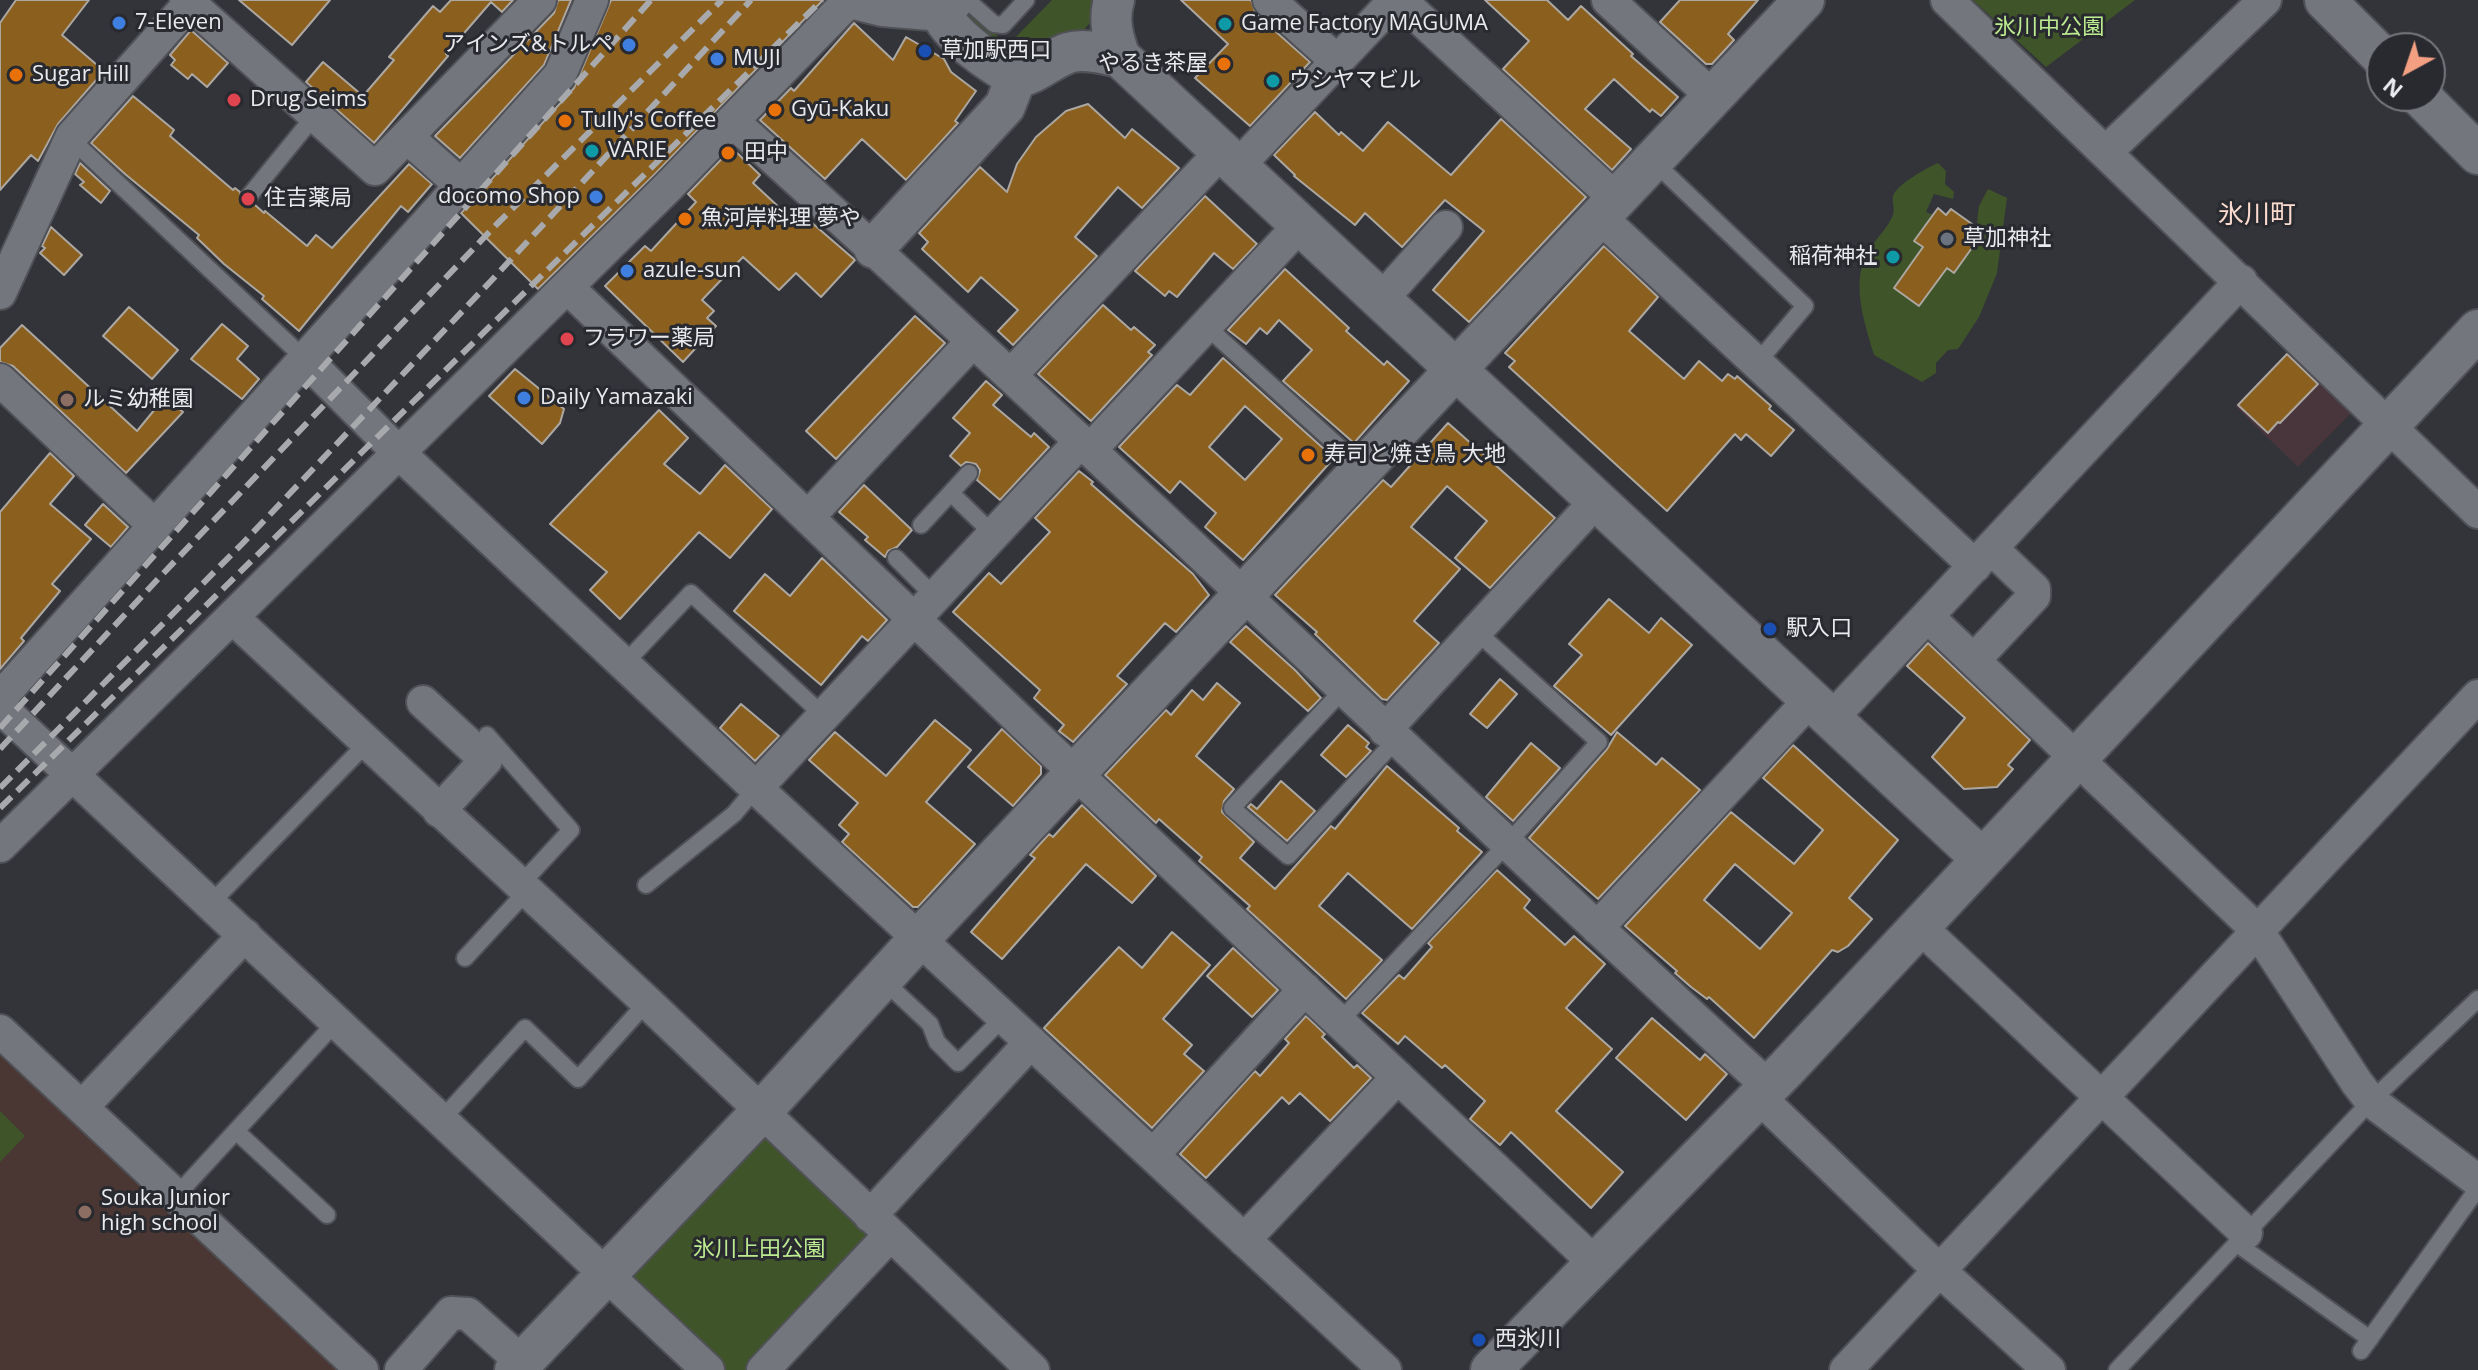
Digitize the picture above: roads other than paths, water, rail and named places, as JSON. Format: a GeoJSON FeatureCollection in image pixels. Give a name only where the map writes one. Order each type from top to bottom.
{"type":"FeatureCollection","features":[{"type":"Feature","properties":{"kind":"street"},"geometry":{"type":"LineString","coordinates":[[0,293],[71,139],[191,2],[375,169],[540,0]]}},
{"type":"Feature","properties":{"kind":"street"},"geometry":{"type":"LineString","coordinates":[[0,698],[560,75],[592,0]]}},
{"type":"Feature","properties":{"kind":"street"},"geometry":{"type":"LineString","coordinates":[[1269,0],[1337,61]]}},
{"type":"Feature","properties":{"kind":"street"},"geometry":{"type":"LineString","coordinates":[[1011,375],[1229,159],[1337,61],[1398,0],[1608,208],[1757,363],[1983,557],[2034,589],[2034,596],[1974,660]]}},
{"type":"Feature","properties":{"kind":"street"},"geometry":{"type":"LineString","coordinates":[[1608,0],[1713,97]]}},
{"type":"Feature","properties":{"kind":"street"},"geometry":{"type":"LineString","coordinates":[[401,1370],[451,1313],[468,1314],[519,1366],[1804,0]]}},
{"type":"Feature","properties":{"kind":"street"},"geometry":{"type":"LineString","coordinates":[[1947,0],[2478,512]]}},
{"type":"Feature","properties":{"kind":"street"},"geometry":{"type":"LineString","coordinates":[[2106,152],[2265,0]]}},
{"type":"Feature","properties":{"kind":"street"},"geometry":{"type":"LineString","coordinates":[[2325,0],[2366,41]]}},
{"type":"Feature","properties":{"kind":"street"},"geometry":{"type":"LineString","coordinates":[[0,846],[567,287],[850,2],[882,10],[954,5],[947,26],[993,64],[1016,78],[1035,72],[1067,53],[1113,1]]}},
{"type":"Feature","properties":{"kind":"street"},"geometry":{"type":"LineString","coordinates":[[1113,1],[1110,20],[1120,57],[1981,858]]}},
{"type":"Feature","properties":{"kind":"street"},"geometry":{"type":"LineString","coordinates":[[1067,53],[1082,51],[1120,57]]}},
{"type":"Feature","properties":{"kind":"street"},"geometry":{"type":"LineString","coordinates":[[874,248],[1005,106],[1016,78]]}},
{"type":"Feature","properties":{"kind":"street"},"geometry":{"type":"LineString","coordinates":[[2436,112],[2478,154]]}},
{"type":"Feature","properties":{"kind":"street"},"geometry":{"type":"LineString","coordinates":[[732,121],[1011,375],[1597,928],[1940,1271],[2049,1370]]}},
{"type":"Feature","properties":{"kind":"street"},"geometry":{"type":"LineString","coordinates":[[407,137],[462,186]]}},
{"type":"Feature","properties":{"kind":"street"},"geometry":{"type":"LineString","coordinates":[[756,788],[993,534],[1206,326],[1299,226]]}},
{"type":"Feature","properties":{"kind":"street"},"geometry":{"type":"LineString","coordinates":[[1380,301],[1446,227]]}},
{"type":"Feature","properties":{"kind":"street"},"geometry":{"type":"LineString","coordinates":[[1597,928],[1820,710],[1928,617],[2241,281]]}},
{"type":"Feature","properties":{"kind":"street"},"geometry":{"type":"LineString","coordinates":[[567,287],[808,517],[924,607],[1075,773],[1595,1263]]}},
{"type":"Feature","properties":{"kind":"street"},"geometry":{"type":"LineString","coordinates":[[1491,1370],[1764,1092],[2478,330]]}},
{"type":"Feature","properties":{"kind":"street"},"geometry":{"type":"LineString","coordinates":[[808,517],[973,341]]}},
{"type":"Feature","properties":{"kind":"street"},"geometry":{"type":"LineString","coordinates":[[305,359],[399,453],[756,788],[1385,1370]]}},
{"type":"Feature","properties":{"kind":"street"},"geometry":{"type":"LineString","coordinates":[[0,380],[155,526]]}},
{"type":"Feature","properties":{"kind":"street"},"geometry":{"type":"LineString","coordinates":[[1391,735],[1477,632],[1596,501]]}},
{"type":"Feature","properties":{"kind":"street"},"geometry":{"type":"LineString","coordinates":[[1928,617],[2257,930],[2371,1101],[2478,1181]]}},
{"type":"Feature","properties":{"kind":"street"},"geometry":{"type":"LineString","coordinates":[[233,618],[647,1002],[880,1225],[1017,1365]]}},
{"type":"Feature","properties":{"kind":"street"},"geometry":{"type":"LineString","coordinates":[[1846,1370],[2478,696]]}},
{"type":"Feature","properties":{"kind":"street"},"geometry":{"type":"LineString","coordinates":[[423,702],[486,760],[439,811]]}},
{"type":"Feature","properties":{"kind":"street"},"geometry":{"type":"LineString","coordinates":[[0,707],[708,1370]]}},
{"type":"Feature","properties":{"kind":"street"},"geometry":{"type":"LineString","coordinates":[[1920,927],[2101,1096],[2241,1238]]}},
{"type":"Feature","properties":{"kind":"street"},"geometry":{"type":"LineString","coordinates":[[82,1107],[245,935]]}},
{"type":"Feature","properties":{"kind":"street"},"geometry":{"type":"LineString","coordinates":[[1153,1155],[1305,989]]}},
{"type":"Feature","properties":{"kind":"street"},"geometry":{"type":"LineString","coordinates":[[0,1031],[362,1370]]}},
{"type":"Feature","properties":{"kind":"street"},"geometry":{"type":"LineString","coordinates":[[763,1370],[1031,1042]]}},
{"type":"Feature","properties":{"kind":"street"},"geometry":{"type":"LineString","coordinates":[[1244,1240],[1398,1077]]}},
{"type":"Feature","properties":{"kind":"lane"},"geometry":{"type":"LineString","coordinates":[[954,5],[994,24],[1003,25],[1026,0]]}},
{"type":"Feature","properties":{"kind":"lane"},"geometry":{"type":"LineString","coordinates":[[250,195],[316,114]]}},
{"type":"Feature","properties":{"kind":"lane"},"geometry":{"type":"LineString","coordinates":[[71,139],[305,359]]}},
{"type":"Feature","properties":{"kind":"lane"},"geometry":{"type":"LineString","coordinates":[[1653,161],[1805,306],[1757,363]]}},
{"type":"Feature","properties":{"kind":"lane"},"geometry":{"type":"LineString","coordinates":[[1206,326],[1362,468]]}},
{"type":"Feature","properties":{"kind":"lane"},"geometry":{"type":"LineString","coordinates":[[921,525],[969,473]]}},
{"type":"Feature","properties":{"kind":"lane"},"geometry":{"type":"LineString","coordinates":[[951,493],[993,534]]}},
{"type":"Feature","properties":{"kind":"lane"},"geometry":{"type":"LineString","coordinates":[[896,558],[924,607]]}},
{"type":"Feature","properties":{"kind":"lane"},"geometry":{"type":"LineString","coordinates":[[624,664],[691,593],[823,715]]}},
{"type":"Feature","properties":{"kind":"lane"},"geometry":{"type":"LineString","coordinates":[[1340,1021],[1599,742],[1477,632]]}},
{"type":"Feature","properties":{"kind":"lane"},"geometry":{"type":"LineString","coordinates":[[1343,690],[1232,808],[1288,856],[1391,735]]}},
{"type":"Feature","properties":{"kind":"lane"},"geometry":{"type":"LineString","coordinates":[[465,958],[571,830],[487,735]]}},
{"type":"Feature","properties":{"kind":"lane"},"geometry":{"type":"LineString","coordinates":[[211,903],[366,744]]}},
{"type":"Feature","properties":{"kind":"lane"},"geometry":{"type":"LineString","coordinates":[[646,885],[734,814],[756,788]]}},
{"type":"Feature","properties":{"kind":"lane"},"geometry":{"type":"LineString","coordinates":[[882,979],[930,1024],[937,1042],[958,1063],[1004,1017]]}},
{"type":"Feature","properties":{"kind":"lane"},"geometry":{"type":"LineString","coordinates":[[2117,1370],[2371,1101],[2478,999]]}},
{"type":"Feature","properties":{"kind":"lane"},"geometry":{"type":"LineString","coordinates":[[442,1119],[525,1028],[578,1079],[647,1002]]}},
{"type":"Feature","properties":{"kind":"lane"},"geometry":{"type":"LineString","coordinates":[[176,1196],[337,1021]]}},
{"type":"Feature","properties":{"kind":"lane"},"geometry":{"type":"LineString","coordinates":[[176,1196],[337,1021]]}},
{"type":"Feature","properties":{"kind":"lane"},"geometry":{"type":"LineString","coordinates":[[237,1132],[327,1215]]}},
{"type":"Feature","properties":{"kind":"lane"},"geometry":{"type":"LineString","coordinates":[[2241,1238],[2365,1345],[2478,1188]]}},
{"type":"Feature","properties":{"kind":"railway"},"geometry":{"type":"LineString","coordinates":[[0,728],[651,0]]}},
{"type":"Feature","properties":{"kind":"railway"},"geometry":{"type":"LineString","coordinates":[[0,749],[497,224],[722,0]]}},
{"type":"Feature","properties":{"kind":"railway"},"geometry":{"type":"LineString","coordinates":[[0,788],[242,544],[751,0]]}},
{"type":"Feature","properties":{"kind":"railway"},"geometry":{"type":"LineString","coordinates":[[0,808],[822,0]]}},
{"type":"Feature","properties":{"kind":"place","name":"7-Eleven"},"geometry":{"type":"Point","coordinates":[119,23]}},
{"type":"Feature","properties":{"kind":"place","name":"Game Factory MAGUMA"},"geometry":{"type":"Point","coordinates":[1225,24]}},
{"type":"Feature","properties":{"kind":"place","name":"アインズ&トルペ"},"geometry":{"type":"Point","coordinates":[629,45]}},
{"type":"Feature","properties":{"kind":"place","name":"草加駅西口"},"geometry":{"type":"Point","coordinates":[925,51]}},
{"type":"Feature","properties":{"kind":"place","name":"MUJI"},"geometry":{"type":"Point","coordinates":[717,59]}},
{"type":"Feature","properties":{"kind":"place","name":"やるき茶屋"},"geometry":{"type":"Point","coordinates":[1224,64]}},
{"type":"Feature","properties":{"kind":"place","name":"Sugar Hill"},"geometry":{"type":"Point","coordinates":[16,75]}},
{"type":"Feature","properties":{"kind":"place","name":"ウシヤマビル"},"geometry":{"type":"Point","coordinates":[1273,81]}},
{"type":"Feature","properties":{"kind":"place","name":"Drug Seims"},"geometry":{"type":"Point","coordinates":[234,100]}},
{"type":"Feature","properties":{"kind":"place","name":"Gyū-Kaku"},"geometry":{"type":"Point","coordinates":[775,110]}},
{"type":"Feature","properties":{"kind":"place","name":"Tully's Coffee"},"geometry":{"type":"Point","coordinates":[565,121]}},
{"type":"Feature","properties":{"kind":"place","name":"VARIE"},"geometry":{"type":"Point","coordinates":[592,151]}},
{"type":"Feature","properties":{"kind":"place","name":"田中"},"geometry":{"type":"Point","coordinates":[728,153]}},
{"type":"Feature","properties":{"kind":"place","name":"docomo Shop"},"geometry":{"type":"Point","coordinates":[596,197]}},
{"type":"Feature","properties":{"kind":"place","name":"住吉薬局"},"geometry":{"type":"Point","coordinates":[248,199]}},
{"type":"Feature","properties":{"kind":"place","name":"魚河岸料理 夢や"},"geometry":{"type":"Point","coordinates":[685,219]}},
{"type":"Feature","properties":{"kind":"place","name":"草加神社"},"geometry":{"type":"Point","coordinates":[1947,239]}},
{"type":"Feature","properties":{"kind":"place","name":"稲荷神社"},"geometry":{"type":"Point","coordinates":[1893,257]}},
{"type":"Feature","properties":{"kind":"place","name":"azule-sun"},"geometry":{"type":"Point","coordinates":[627,271]}},
{"type":"Feature","properties":{"kind":"place","name":"フラワー薬局"},"geometry":{"type":"Point","coordinates":[567,339]}},
{"type":"Feature","properties":{"kind":"place","name":"Daily Yamazaki"},"geometry":{"type":"Point","coordinates":[524,398]}},
{"type":"Feature","properties":{"kind":"place","name":"ルミ幼稚園"},"geometry":{"type":"Point","coordinates":[67,400]}},
{"type":"Feature","properties":{"kind":"place","name":"寿司と焼き鳥 大地"},"geometry":{"type":"Point","coordinates":[1308,455]}},
{"type":"Feature","properties":{"kind":"place","name":"駅入口"},"geometry":{"type":"Point","coordinates":[1770,629]}},
{"type":"Feature","properties":{"kind":"place","name":"Souka Junior high school"},"geometry":{"type":"Point","coordinates":[85,1212]}},
{"type":"Feature","properties":{"kind":"place","name":"西氷川"},"geometry":{"type":"Point","coordinates":[1479,1340]}},
{"type":"Feature","properties":{"kind":"district","name":"氷川町"},"geometry":{"type":"Point","coordinates":[2257,216]}},
{"type":"Feature","properties":{"kind":"park label","name":"氷川中公園"},"geometry":{"type":"Point","coordinates":[2049,28]}},
{"type":"Feature","properties":{"kind":"park label","name":"氷川上田公園"},"geometry":{"type":"Point","coordinates":[759,1250]}}]}
